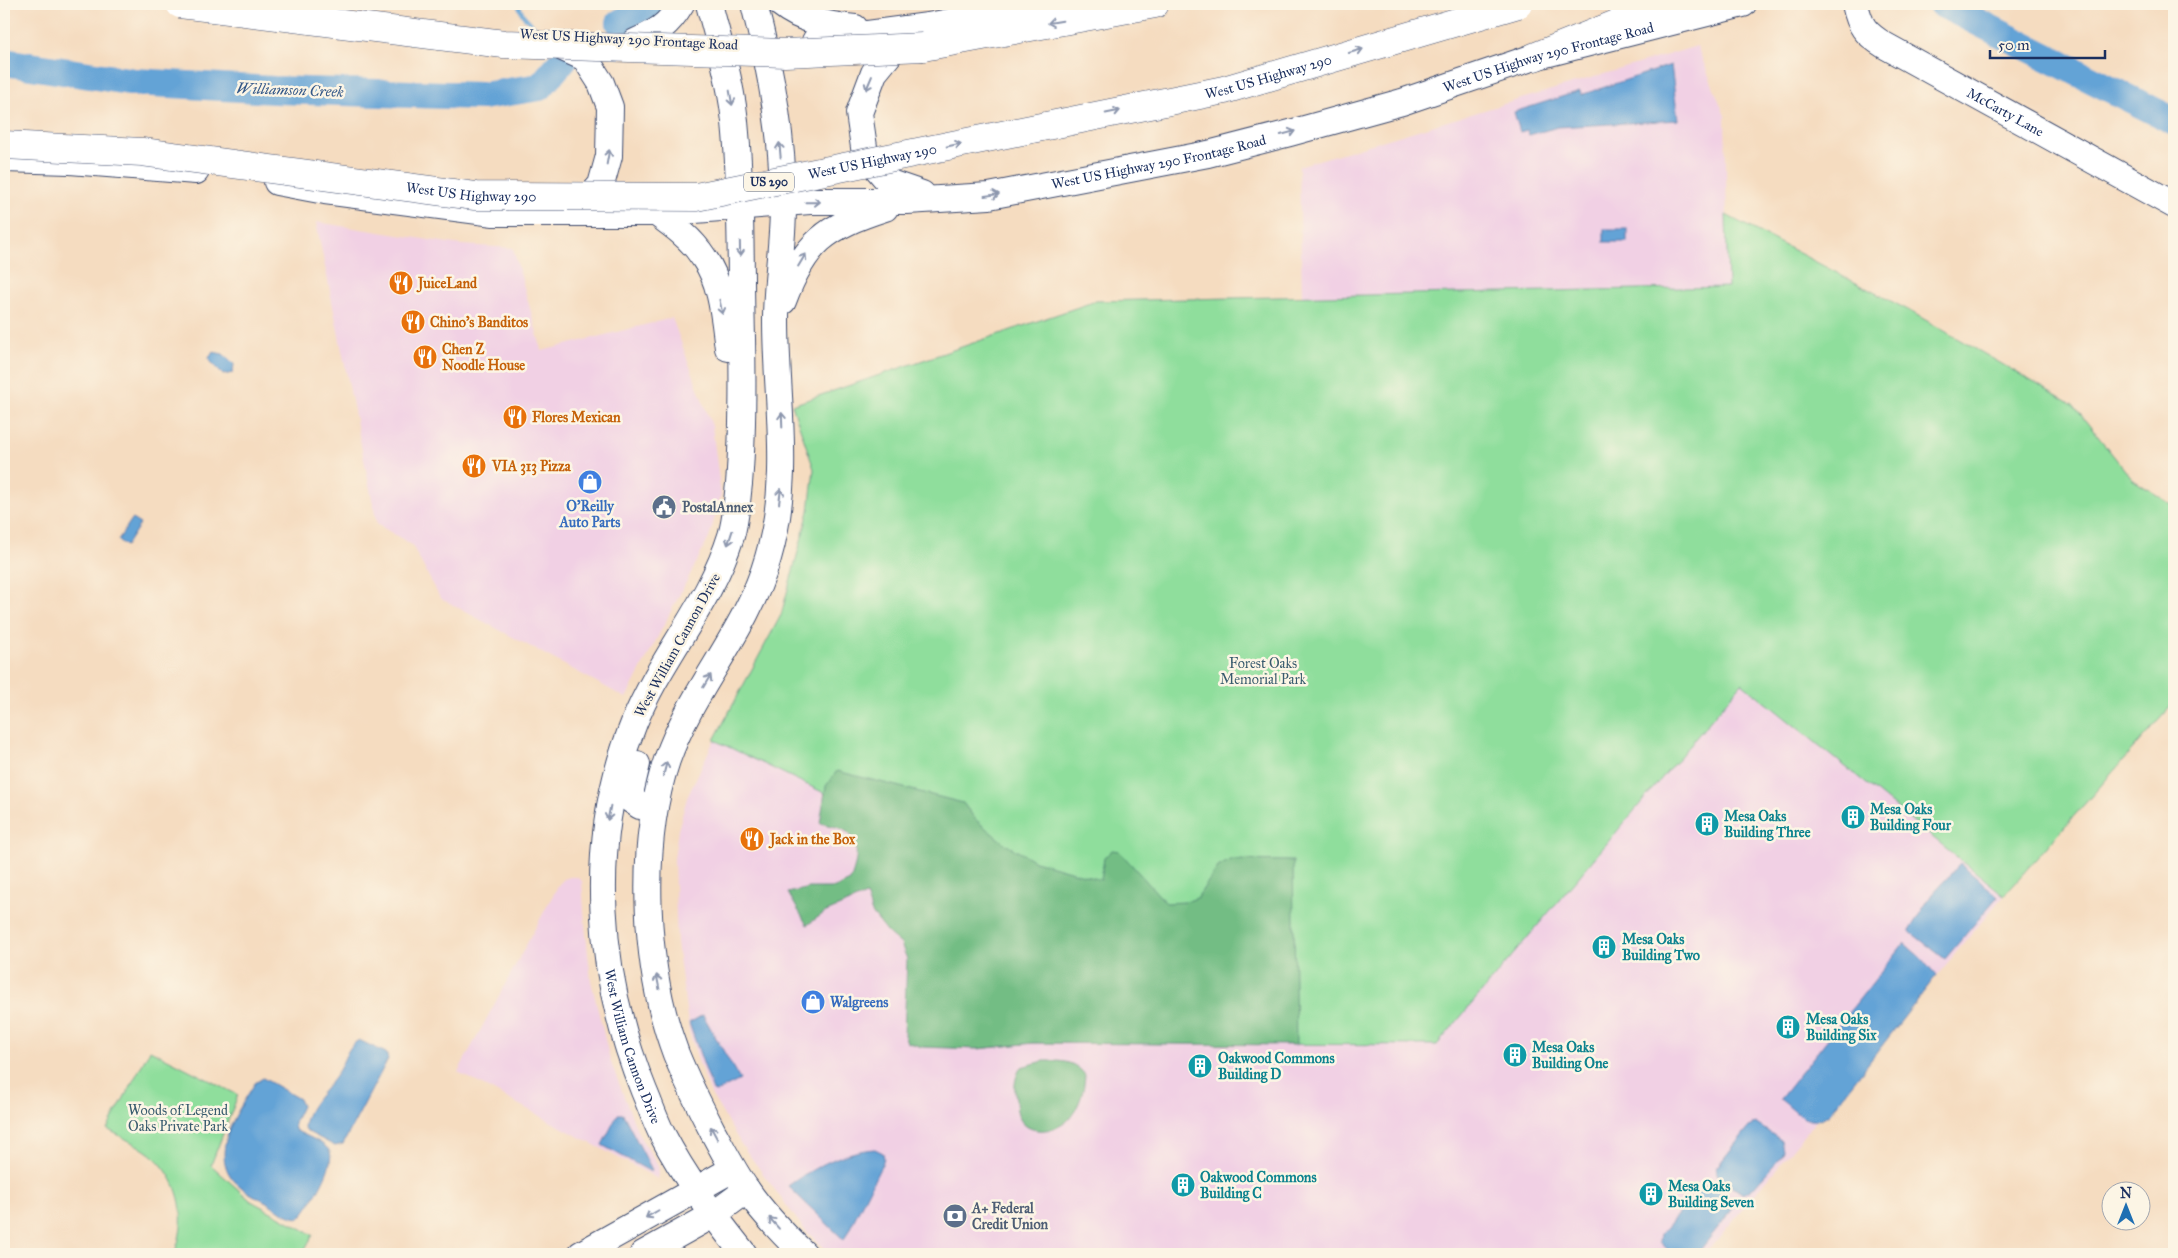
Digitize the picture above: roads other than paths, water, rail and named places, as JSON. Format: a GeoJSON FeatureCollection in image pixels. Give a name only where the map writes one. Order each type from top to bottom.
{"type":"FeatureCollection","features":[{"type":"Feature","properties":{"kind":"highway"},"geometry":{"type":"LineString","coordinates":[[180,4],[504,44],[785,53],[923,46],[1155,4]]}},
{"type":"Feature","properties":{"kind":"highway","name":"West US Highway 290"},"geometry":{"type":"LineString","coordinates":[[4,145],[142,152],[475,196],[696,197],[1224,90],[1518,4]]}},
{"type":"Feature","properties":{"kind":"highway"},"geometry":{"type":"LineString","coordinates":[[1534,58],[1666,4]]}},
{"type":"Feature","properties":{"kind":"main road","name":"West US Highway 290 Frontage Road"},"geometry":{"type":"LineString","coordinates":[[271,4],[486,31],[720,46],[794,44],[928,26],[1046,4]]}},
{"type":"Feature","properties":{"kind":"main road"},"geometry":{"type":"LineString","coordinates":[[781,4],[792,13],[808,20],[840,26],[890,31]]}},
{"type":"Feature","properties":{"kind":"main road","name":"West US Highway 290 Frontage Road"},"geometry":{"type":"LineString","coordinates":[[554,212],[656,213],[783,203],[908,201],[989,196],[1208,154],[1402,102],[1534,58],[1744,4]]}},
{"type":"Feature","properties":{"kind":"main road","name":"McCarty Lane"},"geometry":{"type":"LineString","coordinates":[[1855,4],[1857,16],[1867,34],[2174,205]]}},
{"type":"Feature","properties":{"kind":"main road","name":"West William Cannon Drive"},"geometry":{"type":"LineString","coordinates":[[709,6],[720,46],[736,130],[740,207],[743,391],[741,455],[732,533],[714,582],[650,690],[634,723],[616,779],[607,823],[602,866],[606,942],[610,976],[630,1055],[660,1131],[695,1191],[744,1254]]}},
{"type":"Feature","properties":{"kind":"main road"},"geometry":{"type":"LineString","coordinates":[[755,8],[777,112],[783,203],[776,321],[782,422],[780,494],[768,558],[758,588],[744,619],[682,723],[667,760],[655,806],[649,857],[649,911],[654,962],[664,1013],[676,1053],[701,1108],[733,1169],[747,1190],[782,1233],[804,1254]]}},
{"type":"Feature","properties":{"kind":"main road"},"geometry":{"type":"LineString","coordinates":[[635,42],[660,30],[678,9]]}},
{"type":"Feature","properties":{"kind":"main road"},"geometry":{"type":"LineString","coordinates":[[928,26],[892,51],[874,73],[859,113],[865,154],[890,183],[936,199]]}},
{"type":"Feature","properties":{"kind":"main road"},"geometry":{"type":"LineString","coordinates":[[535,35],[584,58],[601,83],[610,107],[609,156],[601,185],[589,198],[554,212]]}},
{"type":"Feature","properties":{"kind":"main road","name":"West US Highway 290"},"geometry":{"type":"LineString","coordinates":[[4,159],[70,161],[204,172],[494,213],[554,212]]}},
{"type":"Feature","properties":{"kind":"main road"},"geometry":{"type":"LineString","coordinates":[[776,321],[791,281],[805,255],[822,236],[856,217],[908,201]]}},
{"type":"Feature","properties":{"kind":"main road"},"geometry":{"type":"LineString","coordinates":[[656,213],[684,234],[705,258],[717,286],[729,353],[743,391]]}},
{"type":"Feature","properties":{"kind":"main road"},"geometry":{"type":"LineString","coordinates":[[741,455],[782,469]]}},
{"type":"Feature","properties":{"kind":"main road"},"geometry":{"type":"LineString","coordinates":[[650,690],[643,738],[630,796],[635,804],[655,806]]}},
{"type":"Feature","properties":{"kind":"main road"},"geometry":{"type":"LineString","coordinates":[[581,1254],[733,1169]]}},
{"type":"Feature","properties":{"kind":"main road"},"geometry":{"type":"LineString","coordinates":[[643,1254],[713,1215],[747,1190]]}},
{"type":"Feature","properties":{"kind":"water"},"geometry":{"type":"Polygon","coordinates":[[[1671,65],[1678,120],[1558,127],[1529,135],[1527,130],[1520,132],[1514,112],[1580,91],[1581,95],[1671,65]]]}},
{"type":"Feature","properties":{"kind":"water"},"geometry":{"type":"Polygon","coordinates":[[[1604,229],[1627,229],[1627,242],[1604,242],[1604,229]]]}},
{"type":"Feature","properties":{"kind":"water"},"geometry":{"type":"Polygon","coordinates":[[[213,352],[223,354],[234,364],[233,373],[223,375],[219,371],[209,358],[213,352]]]}},
{"type":"Feature","properties":{"kind":"water"},"geometry":{"type":"Polygon","coordinates":[[[132,519],[140,524],[126,546],[118,540],[132,519]]]}},
{"type":"Feature","properties":{"kind":"water"},"geometry":{"type":"Polygon","coordinates":[[[1960,864],[1998,896],[1945,959],[1909,931],[1932,894],[1960,864]]]}},
{"type":"Feature","properties":{"kind":"water"},"geometry":{"type":"Polygon","coordinates":[[[1904,943],[1921,958],[1936,976],[1829,1114],[1822,1118],[1809,1120],[1797,1114],[1780,1099],[1904,943]]]}},
{"type":"Feature","properties":{"kind":"water"},"geometry":{"type":"Polygon","coordinates":[[[703,1015],[740,1080],[716,1092],[713,1091],[689,1023],[703,1015]]]}},
{"type":"Feature","properties":{"kind":"water"},"geometry":{"type":"Polygon","coordinates":[[[359,1040],[386,1053],[388,1059],[343,1144],[335,1146],[308,1132],[304,1127],[305,1120],[311,1107],[337,1073],[351,1047],[359,1040]]]}},
{"type":"Feature","properties":{"kind":"water"},"geometry":{"type":"Polygon","coordinates":[[[263,1078],[299,1099],[302,1106],[294,1123],[295,1130],[322,1144],[329,1150],[331,1156],[330,1165],[321,1185],[300,1218],[285,1214],[245,1190],[230,1175],[225,1162],[224,1148],[233,1121],[255,1083],[263,1078]]]}},
{"type":"Feature","properties":{"kind":"water"},"geometry":{"type":"Polygon","coordinates":[[[618,1114],[623,1114],[652,1170],[651,1172],[602,1145],[618,1114]]]}},
{"type":"Feature","properties":{"kind":"water"},"geometry":{"type":"Polygon","coordinates":[[[1755,1123],[1781,1140],[1783,1151],[1781,1157],[1751,1190],[1743,1194],[1716,1175],[1716,1168],[1749,1127],[1755,1123]]]}},
{"type":"Feature","properties":{"kind":"water"},"geometry":{"type":"Polygon","coordinates":[[[875,1149],[883,1153],[882,1164],[844,1240],[788,1186],[808,1172],[830,1161],[863,1150],[875,1149]]]}},
{"type":"Feature","properties":{"kind":"water"},"geometry":{"type":"Polygon","coordinates":[[[1707,1184],[1728,1197],[1732,1207],[1731,1211],[1697,1254],[1672,1254],[1660,1242],[1661,1234],[1702,1186],[1707,1184]]]}},
{"type":"Feature","properties":{"kind":"waterway"},"geometry":{"type":"LineString","coordinates":[[518,4],[523,15],[539,32]]}},
{"type":"Feature","properties":{"kind":"waterway","name":"Williamson Creek"},"geometry":{"type":"LineString","coordinates":[[620,23],[656,4]]}},
{"type":"Feature","properties":{"kind":"waterway","name":"Williamson Creek"},"geometry":{"type":"LineString","coordinates":[[1942,4],[2174,121]]}},
{"type":"Feature","properties":{"kind":"waterway","name":"Williamson Creek"},"geometry":{"type":"LineString","coordinates":[[4,62],[135,82],[274,90],[483,96],[540,87],[564,59]]}},
{"type":"Feature","properties":{"kind":"place","name":"JuiceLand"},"geometry":{"type":"Point","coordinates":[401,283]}},
{"type":"Feature","properties":{"kind":"place","name":"Chino's Banditos"},"geometry":{"type":"Point","coordinates":[413,322]}},
{"type":"Feature","properties":{"kind":"place","name":"Chen Z Noodle House"},"geometry":{"type":"Point","coordinates":[425,357]}},
{"type":"Feature","properties":{"kind":"place","name":"Flores Mexican"},"geometry":{"type":"Point","coordinates":[515,417]}},
{"type":"Feature","properties":{"kind":"place","name":"VIA 313 Pizza"},"geometry":{"type":"Point","coordinates":[474,466]}},
{"type":"Feature","properties":{"kind":"place","name":"O'Reilly Auto Parts"},"geometry":{"type":"Point","coordinates":[590,482]}},
{"type":"Feature","properties":{"kind":"place","name":"PostalAnnex"},"geometry":{"type":"Point","coordinates":[664,507]}},
{"type":"Feature","properties":{"kind":"place","name":"Mesa Oaks Building Four"},"geometry":{"type":"Point","coordinates":[1853,817]}},
{"type":"Feature","properties":{"kind":"place","name":"Mesa Oaks Building Three"},"geometry":{"type":"Point","coordinates":[1707,824]}},
{"type":"Feature","properties":{"kind":"place","name":"Jack in the Box"},"geometry":{"type":"Point","coordinates":[752,839]}},
{"type":"Feature","properties":{"kind":"place","name":"Mesa Oaks Building Two"},"geometry":{"type":"Point","coordinates":[1604,947]}},
{"type":"Feature","properties":{"kind":"place","name":"Walgreens"},"geometry":{"type":"Point","coordinates":[813,1002]}},
{"type":"Feature","properties":{"kind":"place","name":"Mesa Oaks Building Six"},"geometry":{"type":"Point","coordinates":[1788,1027]}},
{"type":"Feature","properties":{"kind":"place","name":"Mesa Oaks Building One"},"geometry":{"type":"Point","coordinates":[1515,1055]}},
{"type":"Feature","properties":{"kind":"place","name":"Oakwood Commons Building D"},"geometry":{"type":"Point","coordinates":[1200,1066]}},
{"type":"Feature","properties":{"kind":"place","name":"Oakwood Commons Building C"},"geometry":{"type":"Point","coordinates":[1183,1185]}},
{"type":"Feature","properties":{"kind":"place","name":"Mesa Oaks Building Seven"},"geometry":{"type":"Point","coordinates":[1651,1194]}},
{"type":"Feature","properties":{"kind":"place","name":"A+ Federal Credit Union"},"geometry":{"type":"Point","coordinates":[955,1216]}},
{"type":"Feature","properties":{"kind":"park label","name":"Forest Oaks Memorial Park"},"geometry":{"type":"Point","coordinates":[1263,672]}},
{"type":"Feature","properties":{"kind":"park label","name":"Woods of Legend Oaks Private Park"},"geometry":{"type":"Point","coordinates":[178,1118]}}]}
